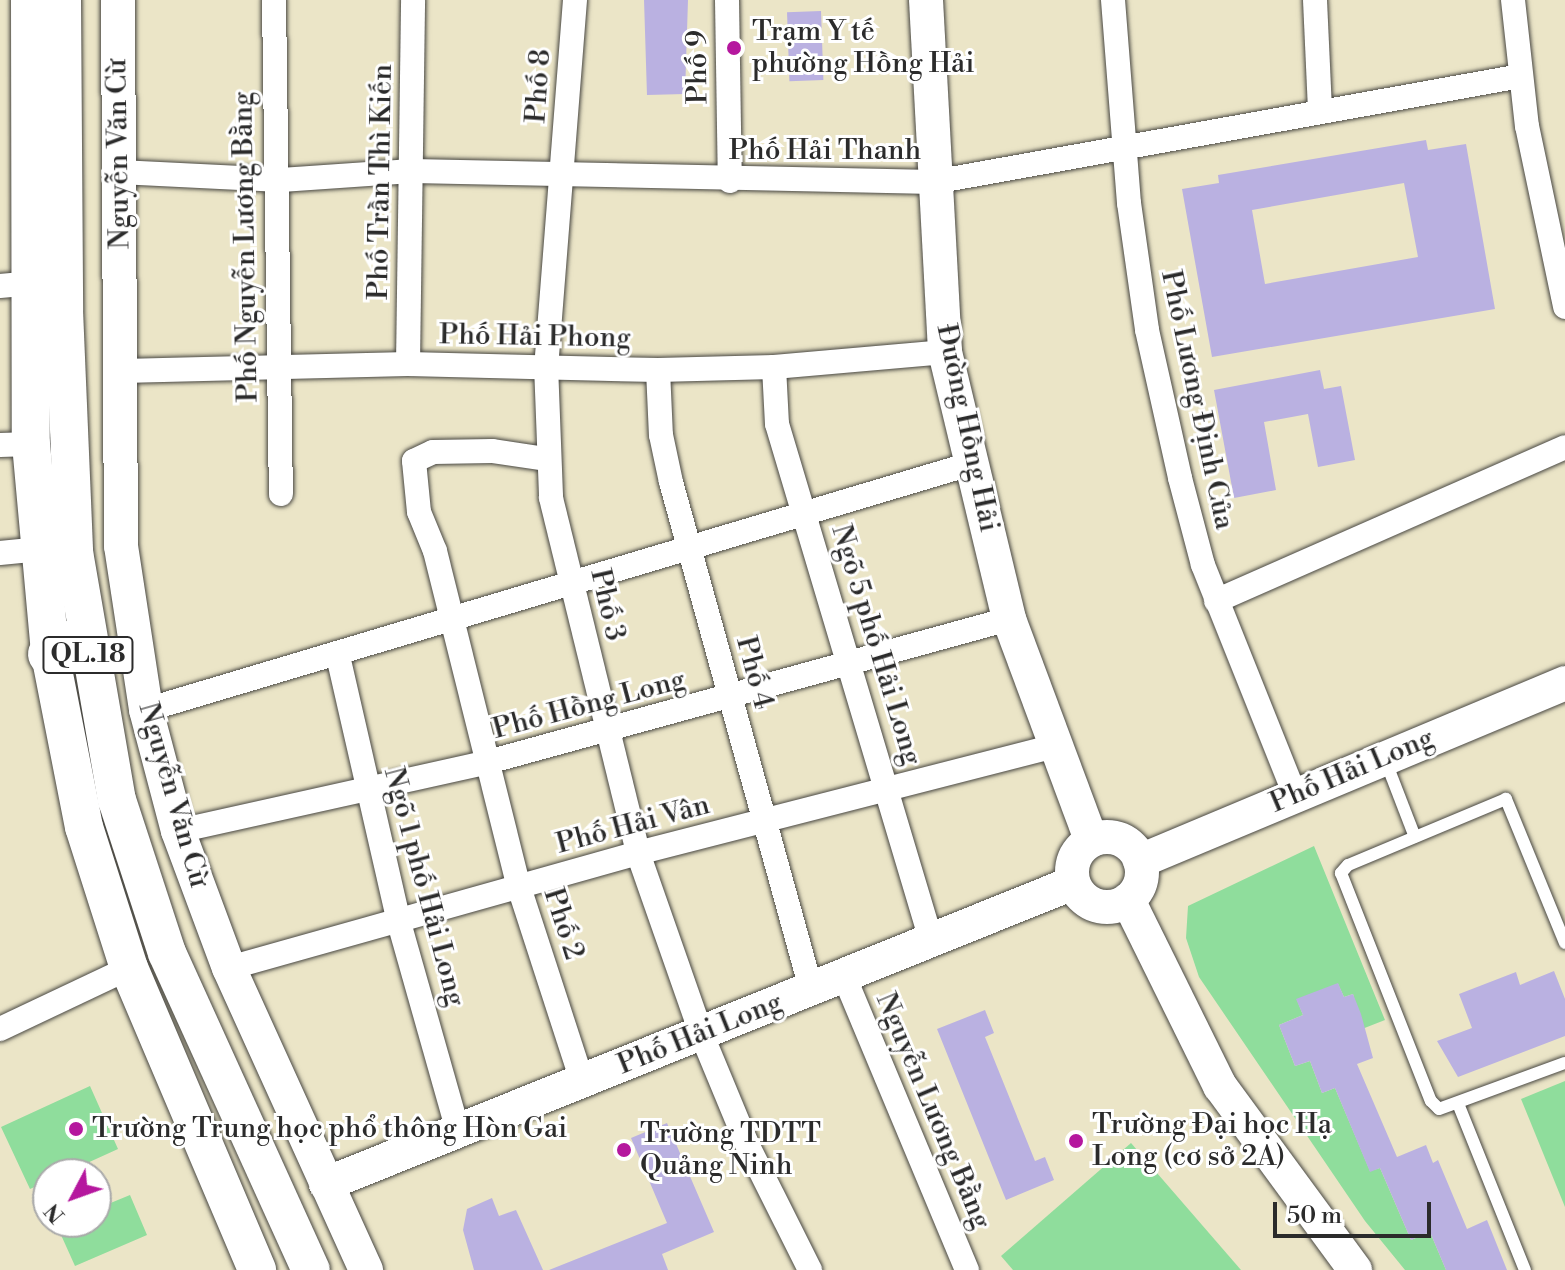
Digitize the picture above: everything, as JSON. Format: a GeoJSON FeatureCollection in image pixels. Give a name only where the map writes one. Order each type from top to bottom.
{"type":"FeatureCollection","features":[{"type":"Feature","properties":{"kind":"main road","name":"Nguyễn Văn Cừ"},"geometry":{"type":"LineString","coordinates":[[30,0],[17,285],[16,445],[67,645],[167,953],[311,1270]]}},
{"type":"Feature","properties":{"kind":"main road","name":"Nguyễn Văn Cừ"},"geometry":{"type":"LineString","coordinates":[[62,0],[64,310],[74,552],[67,645],[84,827],[129,968],[257,1270]]}},
{"type":"Feature","properties":{"kind":"street","name":"Nguyễn Văn Cừ"},"geometry":{"type":"LineString","coordinates":[[118,0],[121,546],[146,710],[178,831],[229,968],[366,1270]]}},
{"type":"Feature","properties":{"kind":"street","name":"Phố Nguyễn Lương Bằng"},"geometry":{"type":"LineString","coordinates":[[274,0],[274,179],[281,494]]}},
{"type":"Feature","properties":{"kind":"street","name":"Phố Trần Thì Kiến"},"geometry":{"type":"LineString","coordinates":[[408,364],[413,0]]}},
{"type":"Feature","properties":{"kind":"street","name":"Phố 8"},"geometry":{"type":"LineString","coordinates":[[563,176],[575,0]]}},
{"type":"Feature","properties":{"kind":"street","name":"Phố 9"},"geometry":{"type":"LineString","coordinates":[[727,0],[730,181]]}},
{"type":"Feature","properties":{"kind":"street","name":"Đường Hồng Hải"},"geometry":{"type":"LineString","coordinates":[[926,0],[945,352],[1009,619],[1091,840]]}},
{"type":"Feature","properties":{"kind":"street","name":"Phố Lương Định Của"},"geometry":{"type":"LineString","coordinates":[[1113,0],[1123,151],[1147,330],[1180,478],[1216,601],[1295,795]]}},
{"type":"Feature","properties":{"kind":"street"},"geometry":{"type":"LineString","coordinates":[[1315,0],[1320,111]]}},
{"type":"Feature","properties":{"kind":"street"},"geometry":{"type":"LineString","coordinates":[[1513,0],[1521,76],[1565,307]]}},
{"type":"Feature","properties":{"kind":"street","name":"Phố Hải Thanh"},"geometry":{"type":"LineString","coordinates":[[119,172],[274,179],[412,171],[730,181],[934,182],[1123,151],[1320,111],[1521,76]]}},
{"type":"Feature","properties":{"kind":"street","name":"Phố 3"},"geometry":{"type":"LineString","coordinates":[[563,176],[546,365],[546,459],[571,583],[638,853],[701,1033],[747,1144],[810,1270]]}},
{"type":"Feature","properties":{"kind":"street","name":"Phố Hải Phong"},"geometry":{"type":"LineString","coordinates":[[122,371],[408,364],[658,370],[774,367],[945,352]]}},
{"type":"Feature","properties":{"kind":"street","name":"Ngõ 5 phố Hải Long"},"geometry":{"type":"LineString","coordinates":[[774,367],[777,424],[890,790],[931,940]]}},
{"type":"Feature","properties":{"kind":"street","name":"Phố 4"},"geometry":{"type":"LineString","coordinates":[[658,370],[661,435],[811,989]]}},
{"type":"Feature","properties":{"kind":"street"},"geometry":{"type":"LineString","coordinates":[[1216,601],[1565,447]]}},
{"type":"Feature","properties":{"kind":"street","name":"Phố 2"},"geometry":{"type":"LineString","coordinates":[[546,459],[492,451],[418,455],[414,461],[419,512],[435,551],[519,887],[582,1081]]}},
{"type":"Feature","properties":{"kind":"street"},"geometry":{"type":"LineString","coordinates":[[146,710],[338,656],[970,464]]}},
{"type":"Feature","properties":{"kind":"street"},"geometry":{"type":"LineString","coordinates":[[0,553],[41,549]]}},
{"type":"Feature","properties":{"kind":"street","name":"Phố Hồng Long"},"geometry":{"type":"LineString","coordinates":[[178,831],[488,762],[731,699],[1009,619]]}},
{"type":"Feature","properties":{"kind":"street","name":"Ngõ 1 phố Hải Long"},"geometry":{"type":"LineString","coordinates":[[338,656],[365,787],[398,919],[458,1131]]}},
{"type":"Feature","properties":{"kind":"street","name":"Phố Hải Long"},"geometry":{"type":"LineString","coordinates":[[1140,861],[1565,683]]}},
{"type":"Feature","properties":{"kind":"street","name":"Phố Hải Vân"},"geometry":{"type":"LineString","coordinates":[[229,968],[638,853],[1054,746]]}},
{"type":"Feature","properties":{"kind":"street"},"geometry":{"type":"LineString","coordinates":[[1111,837],[1129,845],[1140,861],[1142,876],[1128,900],[1107,907],[1086,901],[1073,883],[1072,866],[1091,840],[1111,837]]}},
{"type":"Feature","properties":{"kind":"street","name":"Phố Hải Long"},"geometry":{"type":"LineString","coordinates":[[326,1184],[1073,883]]}},
{"type":"Feature","properties":{"kind":"street"},"geometry":{"type":"LineString","coordinates":[[1128,900],[1220,1086],[1355,1270]]}},
{"type":"Feature","properties":{"kind":"street"},"geometry":{"type":"LineString","coordinates":[[0,1029],[129,968]]}},
{"type":"Feature","properties":{"kind":"street","name":"Nguyễn Lương Bằng"},"geometry":{"type":"LineString","coordinates":[[844,976],[967,1270]]}},
{"type":"Feature","properties":{"kind":"lane"},"geometry":{"type":"LineString","coordinates":[[1384,758],[1415,837]]}},
{"type":"Feature","properties":{"kind":"lane"},"geometry":{"type":"LineString","coordinates":[[1565,943],[1506,799],[1348,865],[1341,873],[1431,1101],[1439,1109],[1459,1106],[1565,1063]]}},
{"type":"Feature","properties":{"kind":"lane"},"geometry":{"type":"LineString","coordinates":[[1459,1106],[1525,1270]]}},
{"type":"Feature","properties":{"kind":"green space"},"geometry":{"type":"Polygon","coordinates":[[[1314,846],[1385,1020],[1362,1029],[1353,994],[1344,997],[1338,984],[1297,1000],[1303,1015],[1279,1025],[1295,1066],[1310,1061],[1322,1093],[1335,1088],[1370,1171],[1380,1168],[1411,1240],[1430,1232],[1446,1270],[1405,1270],[1365,1221],[1199,977],[1186,938],[1188,906],[1314,846]]]}},
{"type":"Feature","properties":{"kind":"green space"},"geometry":{"type":"Polygon","coordinates":[[[1565,1081],[1565,1207],[1521,1099],[1565,1081]]]}},
{"type":"Feature","properties":{"kind":"green space"},"geometry":{"type":"Polygon","coordinates":[[[90,1086],[118,1149],[98,1158],[32,1158],[30,1189],[1,1127],[90,1086]]]}},
{"type":"Feature","properties":{"kind":"green space"},"geometry":{"type":"Polygon","coordinates":[[[1131,1143],[1241,1270],[1013,1270],[1001,1256],[1131,1143]]]}},
{"type":"Feature","properties":{"kind":"green space"},"geometry":{"type":"Polygon","coordinates":[[[130,1195],[147,1235],[75,1266],[62,1238],[112,1238],[112,1202],[130,1195]]]}},
{"type":"Feature","properties":{"kind":"building"},"geometry":{"type":"Polygon","coordinates":[[[644,0],[688,0],[685,94],[647,95],[644,0]]]}},
{"type":"Feature","properties":{"kind":"building"},"geometry":{"type":"Polygon","coordinates":[[[821,11],[823,80],[789,81],[787,12],[821,11]]]}},
{"type":"Feature","properties":{"kind":"building"},"geometry":{"type":"Polygon","coordinates":[[[1426,140],[1428,150],[1466,144],[1495,309],[1212,357],[1182,189],[1219,183],[1218,175],[1426,140]],[[1404,183],[1252,210],[1265,284],[1418,257],[1404,183]]]}},
{"type":"Feature","properties":{"kind":"building"},"geometry":{"type":"Polygon","coordinates":[[[1320,370],[1324,389],[1341,386],[1355,460],[1318,467],[1308,414],[1264,422],[1276,490],[1234,498],[1214,390],[1320,370]]]}},
{"type":"Feature","properties":{"kind":"building"},"geometry":{"type":"Polygon","coordinates":[[[1554,971],[1565,999],[1565,1036],[1458,1077],[1437,1041],[1472,1028],[1459,994],[1516,972],[1520,985],[1554,971]]]}},
{"type":"Feature","properties":{"kind":"building"},"geometry":{"type":"Polygon","coordinates":[[[1338,983],[1344,997],[1353,994],[1361,1014],[1373,1058],[1357,1064],[1397,1157],[1426,1145],[1433,1163],[1438,1160],[1467,1229],[1487,1220],[1507,1270],[1446,1270],[1430,1232],[1411,1240],[1380,1168],[1370,1172],[1335,1088],[1322,1093],[1310,1061],[1295,1066],[1279,1025],[1303,1015],[1296,999],[1338,983]]]}},
{"type":"Feature","properties":{"kind":"building"},"geometry":{"type":"Polygon","coordinates":[[[985,1010],[994,1033],[985,1037],[1035,1161],[1045,1157],[1054,1180],[1006,1200],[937,1029],[985,1010]]]}},
{"type":"Feature","properties":{"kind":"building"},"geometry":{"type":"Polygon","coordinates":[[[667,1123],[714,1232],[662,1254],[668,1270],[549,1270],[667,1223],[631,1138],[667,1123]]]}},
{"type":"Feature","properties":{"kind":"building"},"geometry":{"type":"Polygon","coordinates":[[[492,1198],[499,1216],[516,1210],[543,1270],[474,1270],[463,1230],[467,1209],[492,1198]]]}},
{"type":"Feature","properties":{"kind":"place","name":"Trạm Y tế phường Hồng Hải"},"geometry":{"type":"Point","coordinates":[734,48]}},
{"type":"Feature","properties":{"kind":"place","name":"Trường Trung học phổ thông Hòn Gai"},"geometry":{"type":"Point","coordinates":[76,1129]}},
{"type":"Feature","properties":{"kind":"place","name":"Trường Đại học Hạ Long (cơ sở 2A)"},"geometry":{"type":"Point","coordinates":[1076,1141]}},
{"type":"Feature","properties":{"kind":"place","name":"Trường TDTT Quảng Ninh"},"geometry":{"type":"Point","coordinates":[624,1150]}}]}
